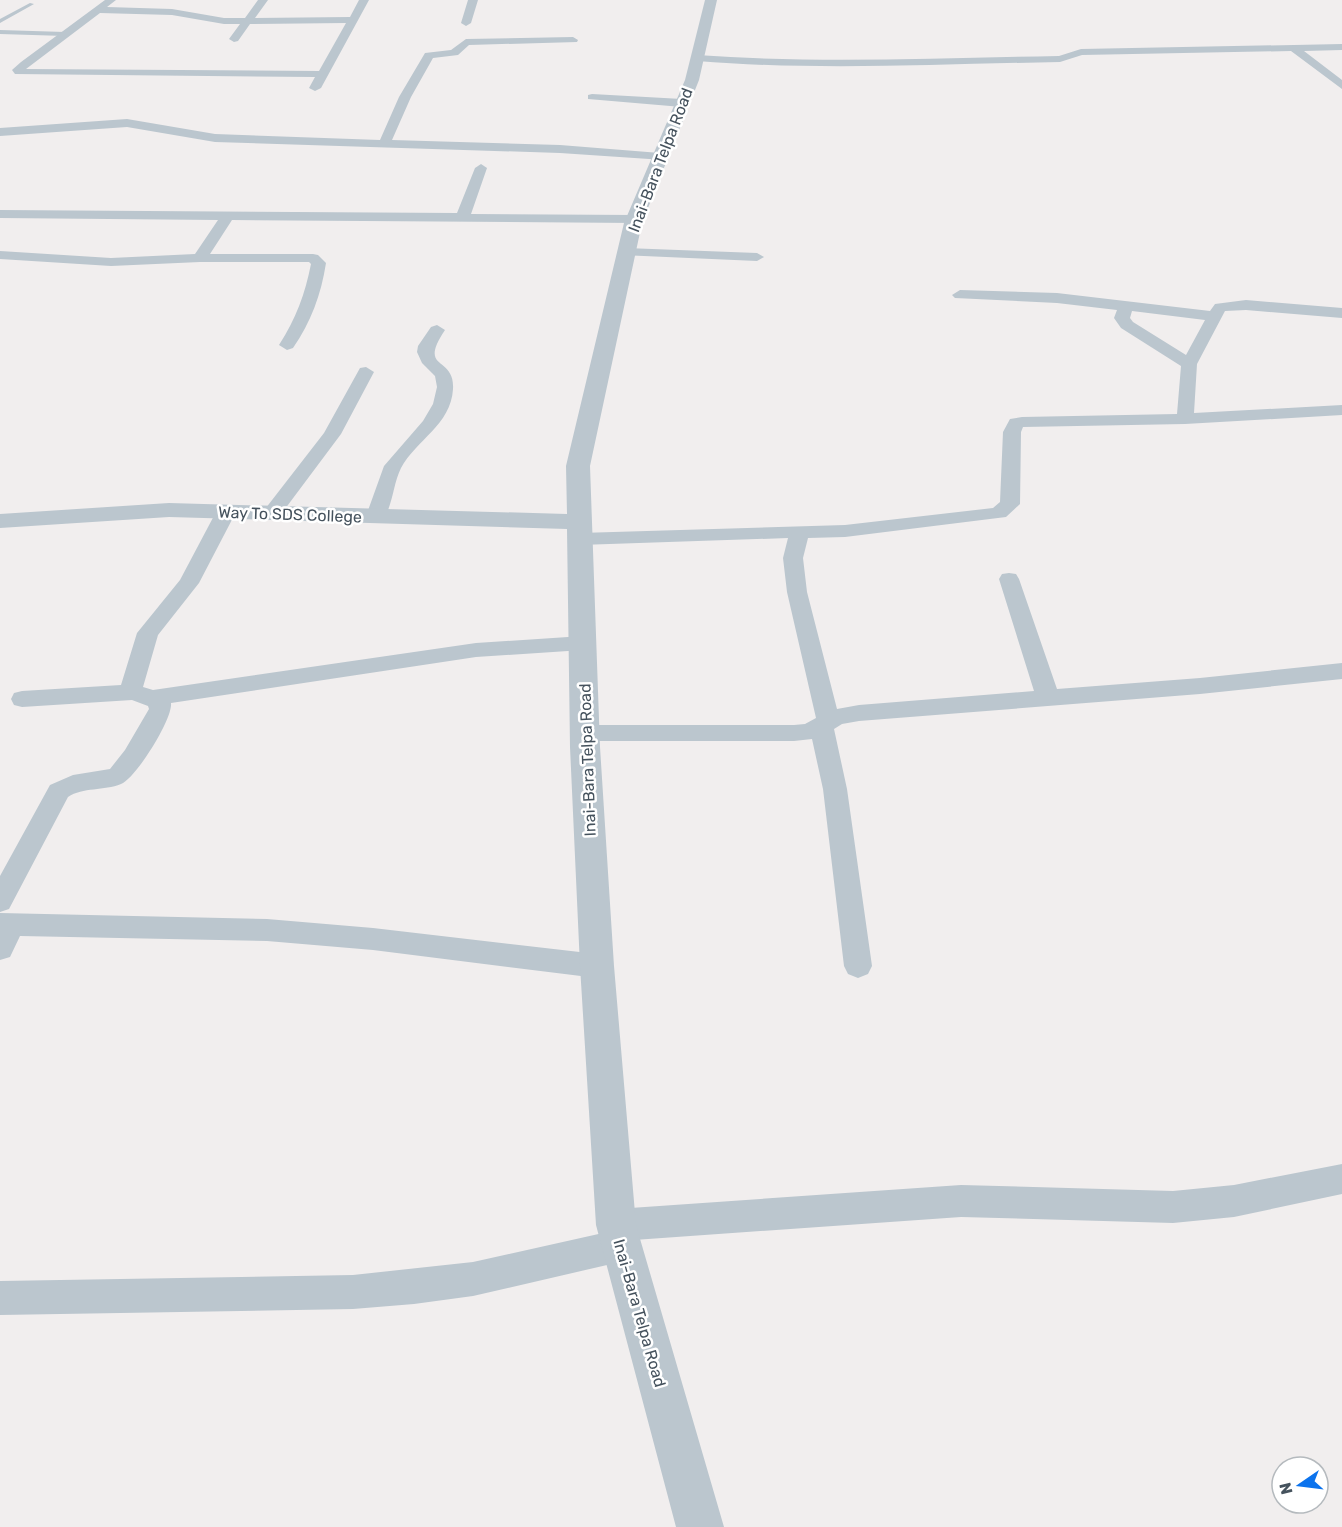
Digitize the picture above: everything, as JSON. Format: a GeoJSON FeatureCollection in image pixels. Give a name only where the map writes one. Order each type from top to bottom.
{"type":"FeatureCollection","features":[{"type":"Feature","properties":{"kind":"street"},"geometry":{"type":"LineString","coordinates":[[111,0],[20,68],[19,72],[30,74],[321,74]]}},
{"type":"Feature","properties":{"kind":"street"},"geometry":{"type":"LineString","coordinates":[[234,39],[263,0]]}},
{"type":"Feature","properties":{"kind":"street"},"geometry":{"type":"LineString","coordinates":[[314,90],[364,0]]}},
{"type":"Feature","properties":{"kind":"street"},"geometry":{"type":"LineString","coordinates":[[466,23],[473,0]]}},
{"type":"Feature","properties":{"kind":"street","name":"Inai-Bara Telpa Road"},"geometry":{"type":"LineString","coordinates":[[700,1527],[618,1236],[597,966],[585,733],[578,466],[635,219],[692,80],[711,0]]}},
{"type":"Feature","properties":{"kind":"street"},"geometry":{"type":"LineString","coordinates":[[98,10],[172,12],[212,20],[353,20]]}},
{"type":"Feature","properties":{"kind":"street"},"geometry":{"type":"LineString","coordinates":[[384,144],[405,98],[429,55],[454,53],[466,42],[573,40]]}},
{"type":"Feature","properties":{"kind":"street"},"geometry":{"type":"LineString","coordinates":[[697,58],[760,64],[888,64],[1060,59],[1081,52],[1342,47]]}},
{"type":"Feature","properties":{"kind":"street"},"geometry":{"type":"LineString","coordinates":[[1294,48],[1342,86]]}},
{"type":"Feature","properties":{"kind":"street"},"geometry":{"type":"LineString","coordinates":[[592,97],[682,103]]}},
{"type":"Feature","properties":{"kind":"street"},"geometry":{"type":"LineString","coordinates":[[8,135],[21,129],[127,123],[215,138],[560,149],[660,157]]}},
{"type":"Feature","properties":{"kind":"street"},"geometry":{"type":"LineString","coordinates":[[463,217],[482,168]]}},
{"type":"Feature","properties":{"kind":"street"},"geometry":{"type":"LineString","coordinates":[[0,214],[635,219]]}},
{"type":"Feature","properties":{"kind":"street"},"geometry":{"type":"LineString","coordinates":[[200,258],[228,215]]}},
{"type":"Feature","properties":{"kind":"street"},"geometry":{"type":"LineString","coordinates":[[626,252],[757,257]]}},
{"type":"Feature","properties":{"kind":"street"},"geometry":{"type":"LineString","coordinates":[[0,255],[111,262],[200,258],[306,258],[319,261],[312,302],[286,345]]}},
{"type":"Feature","properties":{"kind":"street"},"geometry":{"type":"LineString","coordinates":[[960,295],[1057,298],[1214,316]]}},
{"type":"Feature","properties":{"kind":"street"},"geometry":{"type":"LineString","coordinates":[[1185,419],[1189,364],[1220,307],[1233,304],[1342,313]]}},
{"type":"Feature","properties":{"kind":"street"},"geometry":{"type":"LineString","coordinates":[[1126,306],[1122,318],[1127,325],[1189,364]]}},
{"type":"Feature","properties":{"kind":"street"},"geometry":{"type":"LineString","coordinates":[[376,516],[393,466],[430,424],[442,404],[445,387],[443,375],[428,360],[425,352],[426,346],[437,330]]}},
{"type":"Feature","properties":{"kind":"street"},"geometry":{"type":"LineString","coordinates":[[272,513],[332,434],[366,372]]}},
{"type":"Feature","properties":{"kind":"street"},"geometry":{"type":"LineString","coordinates":[[580,531],[845,531],[999,513],[1010,504],[1012,432],[1016,423],[1185,419],[1342,410]]}},
{"type":"Feature","properties":{"kind":"street","name":"Way To SDS College"},"geometry":{"type":"LineString","coordinates":[[0,521],[169,510],[376,516],[580,531]]}},
{"type":"Feature","properties":{"kind":"street"},"geometry":{"type":"LineString","coordinates":[[0,949],[4,916],[59,791],[75,783],[106,779],[123,772],[158,715],[160,705],[131,688],[148,633],[189,583],[226,512]]}},
{"type":"Feature","properties":{"kind":"street"},"geometry":{"type":"LineString","coordinates":[[799,532],[793,558],[797,592],[825,723],[836,789],[858,966]]}},
{"type":"Feature","properties":{"kind":"street"},"geometry":{"type":"LineString","coordinates":[[1009,579],[1048,698]]}},
{"type":"Feature","properties":{"kind":"street"},"geometry":{"type":"LineString","coordinates":[[22,699],[143,695],[476,650],[583,643]]}},
{"type":"Feature","properties":{"kind":"street"},"geometry":{"type":"LineString","coordinates":[[585,733],[794,734],[809,732],[825,723],[859,713],[1200,687],[1342,671]]}},
{"type":"Feature","properties":{"kind":"street"},"geometry":{"type":"LineString","coordinates":[[4,916],[267,930],[373,939],[597,966]]}},
{"type":"Feature","properties":{"kind":"street"},"geometry":{"type":"LineString","coordinates":[[0,1298],[353,1292],[414,1287],[473,1279],[618,1236],[961,1202],[1173,1207],[1234,1201],[1342,1179]]}},
{"type":"Feature","properties":{"kind":"lane"},"geometry":{"type":"LineString","coordinates":[[0,21],[32,4]]}},
{"type":"Feature","properties":{"kind":"lane"},"geometry":{"type":"LineString","coordinates":[[0,32],[65,34]]}}]}
